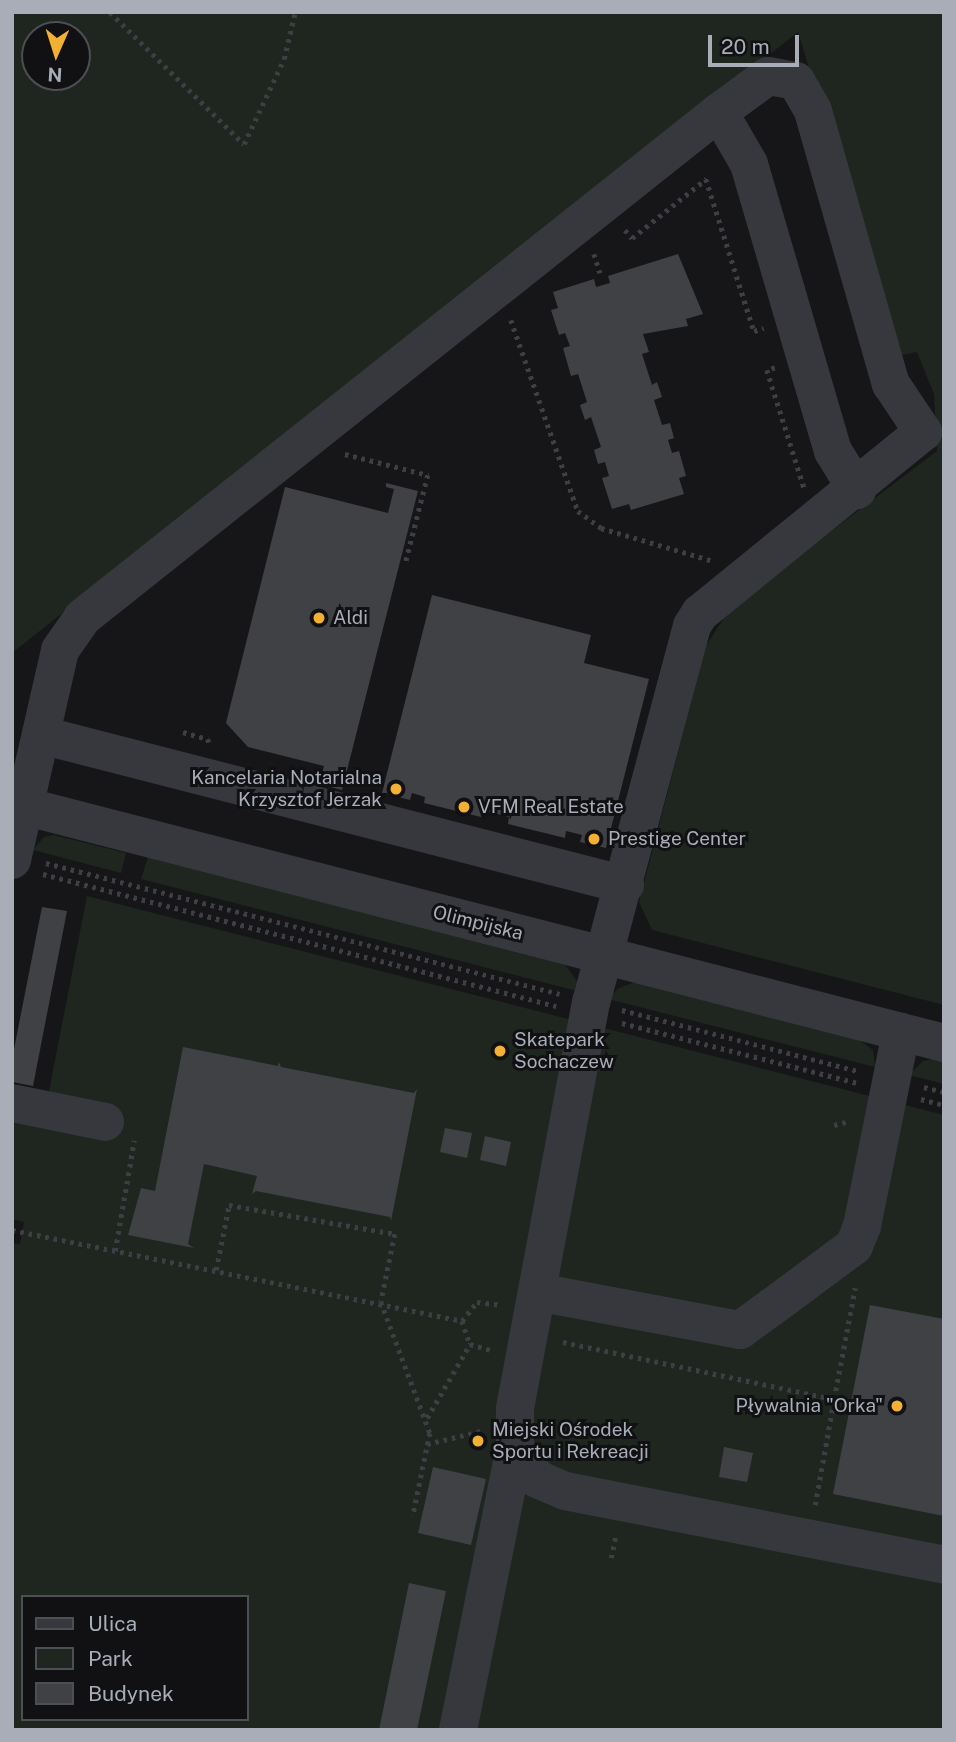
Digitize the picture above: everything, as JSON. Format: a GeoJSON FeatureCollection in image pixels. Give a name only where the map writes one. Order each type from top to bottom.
{"type":"FeatureCollection","features":[{"type":"Feature","properties":{"kind":"street"},"geometry":{"type":"LineString","coordinates":[[18,862],[19,805],[41,735],[60,650],[69,631],[300,443],[719,112],[768,76],[796,81],[813,111],[891,384],[923,432],[857,490],[700,612],[692,626],[606,956],[589,1008],[537,1292],[521,1333],[515,1438],[458,1730]]}},
{"type":"Feature","properties":{"kind":"street"},"geometry":{"type":"LineString","coordinates":[[719,112],[750,164],[833,452],[857,490]]}},
{"type":"Feature","properties":{"kind":"street"},"geometry":{"type":"LineString","coordinates":[[41,735],[625,885]]}},
{"type":"Feature","properties":{"kind":"street","name":"Olimpijska"},"geometry":{"type":"LineString","coordinates":[[19,805],[944,1043]]}},
{"type":"Feature","properties":{"kind":"street"},"geometry":{"type":"LineString","coordinates":[[537,1292],[740,1330],[854,1246],[862,1226],[901,1032]]}},
{"type":"Feature","properties":{"kind":"street"},"geometry":{"type":"LineString","coordinates":[[12,1103],[105,1122]]}},
{"type":"Feature","properties":{"kind":"street"},"geometry":{"type":"LineString","coordinates":[[515,1438],[537,1479],[565,1491],[814,1542],[944,1564]]}},
{"type":"Feature","properties":{"kind":"path"},"geometry":{"type":"LineString","coordinates":[[110,12],[244,144],[284,59],[295,12]]}},
{"type":"Feature","properties":{"kind":"path"},"geometry":{"type":"LineString","coordinates":[[615,220],[632,238],[706,179],[754,331],[774,325]]}},
{"type":"Feature","properties":{"kind":"path"},"geometry":{"type":"LineString","coordinates":[[507,307],[578,511],[601,528],[715,561]]}},
{"type":"Feature","properties":{"kind":"path"},"geometry":{"type":"LineString","coordinates":[[783,366],[767,370],[809,501]]}},
{"type":"Feature","properties":{"kind":"path"},"geometry":{"type":"LineString","coordinates":[[300,443],[428,475],[405,565]]}},
{"type":"Feature","properties":{"kind":"path"},"geometry":{"type":"LineString","coordinates":[[18,862],[890,1085],[944,1105]]}},
{"type":"Feature","properties":{"kind":"path"},"geometry":{"type":"LineString","coordinates":[[18,862],[890,1085],[944,1092]]}},
{"type":"Feature","properties":{"kind":"path"},"geometry":{"type":"LineString","coordinates":[[105,1122],[137,1128],[115,1251]]}},
{"type":"Feature","properties":{"kind":"path"},"geometry":{"type":"LineString","coordinates":[[216,1270],[229,1205],[395,1234],[381,1301],[426,1418],[427,1444],[413,1517]]}},
{"type":"Feature","properties":{"kind":"path"},"geometry":{"type":"LineString","coordinates":[[12,1230],[381,1301],[462,1321]]}},
{"type":"Feature","properties":{"kind":"path"},"geometry":{"type":"LineString","coordinates":[[814,1542],[815,1490],[857,1290],[834,1262]]}},
{"type":"Feature","properties":{"kind":"path"},"geometry":{"type":"LineString","coordinates":[[426,1418],[470,1344],[462,1321],[470,1306],[493,1300],[511,1315],[521,1333]]}},
{"type":"Feature","properties":{"kind":"path"},"geometry":{"type":"LineString","coordinates":[[470,1344],[495,1350],[521,1333],[834,1399]]}},
{"type":"Feature","properties":{"kind":"path"},"geometry":{"type":"LineString","coordinates":[[427,1444],[492,1429],[515,1438]]}},
{"type":"Feature","properties":{"kind":"green space"},"geometry":{"type":"Polygon","coordinates":[[[12,12],[944,12],[944,1005],[652,930],[639,902],[706,646],[731,607],[937,451],[934,394],[917,352],[897,356],[798,32],[12,653],[12,12]]]}},
{"type":"Feature","properties":{"kind":"green space"},"geometry":{"type":"Polygon","coordinates":[[[54,835],[126,853],[121,873],[33,850],[44,837],[54,835]]]}},
{"type":"Feature","properties":{"kind":"green space"},"geometry":{"type":"Polygon","coordinates":[[[148,857],[565,965],[577,981],[577,991],[141,879],[148,857]]]}},
{"type":"Feature","properties":{"kind":"green space","name":"Miejski Ośrodek Sportu i Rekreacji"},"geometry":{"type":"Polygon","coordinates":[[[87,896],[944,1115],[944,1730],[12,1730],[12,1243],[20,1244],[24,1222],[12,1219],[12,1129],[15,1116],[43,1122],[87,896]]]}},
{"type":"Feature","properties":{"kind":"green space"},"geometry":{"type":"Polygon","coordinates":[[[635,982],[859,1040],[873,1050],[875,1067],[608,999],[619,988],[635,982]]]}},
{"type":"Feature","properties":{"kind":"green space"},"geometry":{"type":"Polygon","coordinates":[[[933,1059],[944,1062],[944,1084],[909,1075],[923,1061],[933,1059]]]}},
{"type":"Feature","properties":{"kind":"building"},"geometry":{"type":"Polygon","coordinates":[[[678,254],[703,314],[686,319],[688,326],[643,334],[649,352],[642,354],[652,385],[657,382],[662,397],[654,400],[662,425],[670,423],[674,438],[668,440],[672,453],[679,451],[686,476],[679,478],[684,494],[631,510],[629,504],[612,509],[602,478],[609,476],[605,462],[598,464],[594,450],[601,447],[591,417],[585,420],[580,405],[587,402],[578,374],[571,376],[563,348],[570,346],[565,333],[559,335],[551,310],[558,308],[553,292],[594,279],[596,287],[610,283],[608,276],[678,254]]]}},
{"type":"Feature","properties":{"kind":"building","name":"Aldi"},"geometry":{"type":"Polygon","coordinates":[[[386,483],[418,491],[342,790],[319,784],[324,766],[248,747],[226,723],[285,487],[388,513],[394,489],[386,487],[386,483]]]}},
{"type":"Feature","properties":{"kind":"building"},"geometry":{"type":"Polygon","coordinates":[[[432,595],[591,635],[584,663],[649,679],[606,848],[580,842],[582,835],[566,831],[565,838],[508,824],[509,817],[482,810],[481,817],[424,803],[425,797],[412,793],[410,800],[382,793],[432,595]]]}},
{"type":"Feature","properties":{"kind":"building"},"geometry":{"type":"Polygon","coordinates":[[[42,907],[67,911],[33,1086],[12,1082],[12,1059],[42,907]]]}},
{"type":"Feature","properties":{"kind":"building"},"geometry":{"type":"Polygon","coordinates":[[[183,1047],[278,1066],[279,1062],[281,1067],[414,1093],[417,1089],[391,1221],[390,1217],[256,1191],[252,1194],[257,1176],[204,1164],[188,1244],[194,1248],[128,1235],[141,1188],[155,1191],[183,1047]]]}},
{"type":"Feature","properties":{"kind":"building"},"geometry":{"type":"Polygon","coordinates":[[[445,1128],[472,1133],[467,1158],[440,1152],[445,1128]]]}},
{"type":"Feature","properties":{"kind":"building"},"geometry":{"type":"Polygon","coordinates":[[[485,1136],[511,1142],[506,1166],[480,1160],[485,1136]]]}},
{"type":"Feature","properties":{"kind":"building","name":"Pływalnia \"Orka\""},"geometry":{"type":"Polygon","coordinates":[[[870,1305],[944,1319],[944,1516],[833,1494],[870,1305]]]}},
{"type":"Feature","properties":{"kind":"building"},"geometry":{"type":"Polygon","coordinates":[[[724,1447],[753,1453],[747,1482],[719,1477],[724,1447]]]}},
{"type":"Feature","properties":{"kind":"building"},"geometry":{"type":"Polygon","coordinates":[[[433,1467],[486,1479],[471,1545],[418,1533],[433,1467]]]}},
{"type":"Feature","properties":{"kind":"building"},"geometry":{"type":"Polygon","coordinates":[[[409,1583],[446,1591],[417,1730],[379,1730],[409,1583]]]}},
{"type":"Feature","properties":{"kind":"place","name":"Aldi"},"geometry":{"type":"Point","coordinates":[319,618]}},
{"type":"Feature","properties":{"kind":"place","name":"Kancelaria Notarialna Krzysztof Jerzak"},"geometry":{"type":"Point","coordinates":[396,789]}},
{"type":"Feature","properties":{"kind":"place","name":"VFM Real Estate"},"geometry":{"type":"Point","coordinates":[464,807]}},
{"type":"Feature","properties":{"kind":"place","name":"Prestige Center"},"geometry":{"type":"Point","coordinates":[594,839]}},
{"type":"Feature","properties":{"kind":"place","name":"Skatepark Sochaczew"},"geometry":{"type":"Point","coordinates":[500,1051]}},
{"type":"Feature","properties":{"kind":"place","name":"Pływalnia \"Orka\""},"geometry":{"type":"Point","coordinates":[897,1406]}},
{"type":"Feature","properties":{"kind":"place","name":"Miejski Ośrodek Sportu i Rekreacji"},"geometry":{"type":"Point","coordinates":[478,1441]}}]}
